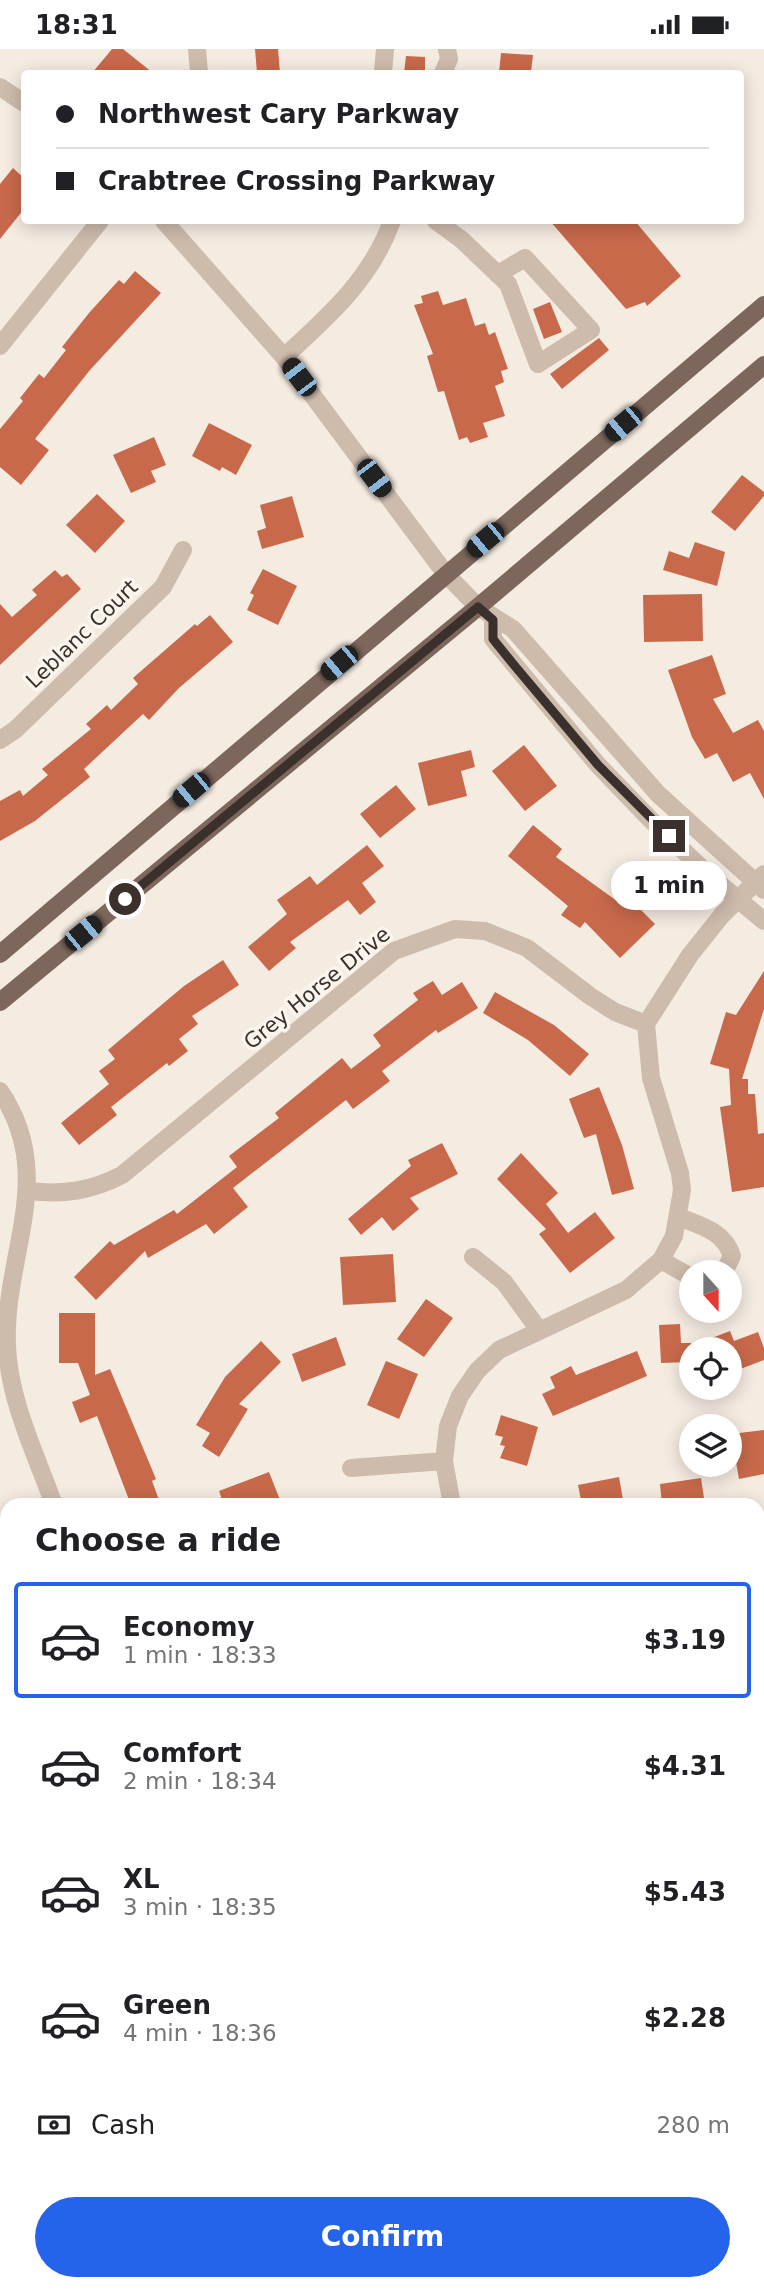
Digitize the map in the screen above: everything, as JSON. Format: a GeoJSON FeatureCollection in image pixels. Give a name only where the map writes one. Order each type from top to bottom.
{"type":"FeatureCollection","features":[{"type":"Feature","properties":{"kind":"main road"},"geometry":{"type":"LineString","coordinates":[[0,954],[445,573],[764,305]]}},
{"type":"Feature","properties":{"kind":"main road"},"geometry":{"type":"LineString","coordinates":[[0,1002],[478,607],[764,365]]}},
{"type":"Feature","properties":{"kind":"street"},"geometry":{"type":"LineString","coordinates":[[197,49],[199,70]]}},
{"type":"Feature","properties":{"kind":"street"},"geometry":{"type":"LineString","coordinates":[[383,70],[385,49]]}},
{"type":"Feature","properties":{"kind":"street"},"geometry":{"type":"LineString","coordinates":[[444,70],[449,59],[447,49]]}},
{"type":"Feature","properties":{"kind":"street"},"geometry":{"type":"LineString","coordinates":[[0,87],[21,101]]}},
{"type":"Feature","properties":{"kind":"street"},"geometry":{"type":"LineString","coordinates":[[0,346],[98,224]]}},
{"type":"Feature","properties":{"kind":"street"},"geometry":{"type":"LineString","coordinates":[[167,224],[284,357],[445,573],[493,620],[513,629],[658,794],[761,883],[738,900],[690,955],[646,1024],[651,1078],[680,1173],[679,1217],[661,1260],[626,1290],[499,1350],[477,1371],[460,1396],[448,1426],[444,1461],[451,1498]]}},
{"type":"Feature","properties":{"kind":"street"},"geometry":{"type":"LineString","coordinates":[[284,357],[347,298],[378,254],[390,224]]}},
{"type":"Feature","properties":{"kind":"street"},"geometry":{"type":"LineString","coordinates":[[440,224],[508,284],[538,364],[591,330],[525,258],[498,274]]}},
{"type":"Feature","properties":{"kind":"street","name":"Leblanc Court"},"geometry":{"type":"LineString","coordinates":[[0,740],[15,730],[163,587],[183,550]]}},
{"type":"Feature","properties":{"kind":"street"},"geometry":{"type":"LineString","coordinates":[[493,620],[493,639],[598,765],[650,819],[764,921]]}},
{"type":"Feature","properties":{"kind":"street","name":"Grey Horse Drive"},"geometry":{"type":"LineString","coordinates":[[29,1191],[68,1194],[88,1190],[122,1175],[394,951],[455,929],[485,930],[527,948],[615,1012],[646,1024]]}},
{"type":"Feature","properties":{"kind":"street"},"geometry":{"type":"LineString","coordinates":[[0,1091],[12,1109],[24,1148],[29,1191],[10,1289],[7,1348],[18,1406],[51,1498]]}},
{"type":"Feature","properties":{"kind":"street"},"geometry":{"type":"LineString","coordinates":[[679,1217],[718,1234],[728,1244],[732,1256],[730,1260]]}},
{"type":"Feature","properties":{"kind":"street"},"geometry":{"type":"LineString","coordinates":[[473,1257],[504,1282],[539,1330]]}},
{"type":"Feature","properties":{"kind":"street"},"geometry":{"type":"LineString","coordinates":[[661,1260],[679,1270]]}},
{"type":"Feature","properties":{"kind":"street"},"geometry":{"type":"LineString","coordinates":[[351,1468],[444,1461]]}},
{"type":"Feature","properties":{"kind":"building"},"geometry":{"type":"Polygon","coordinates":[[[112,49],[123,49],[149,70],[94,70],[112,49]]]}},
{"type":"Feature","properties":{"kind":"building"},"geometry":{"type":"Polygon","coordinates":[[[255,49],[278,49],[280,70],[257,70],[255,49]]]}},
{"type":"Feature","properties":{"kind":"building"},"geometry":{"type":"Polygon","coordinates":[[[501,53],[533,55],[531,70],[499,70],[501,53]]]}},
{"type":"Feature","properties":{"kind":"building"},"geometry":{"type":"Polygon","coordinates":[[[406,56],[425,57],[425,70],[404,70],[406,56]]]}},
{"type":"Feature","properties":{"kind":"building"},"geometry":{"type":"Polygon","coordinates":[[[13,168],[21,175],[21,213],[0,239],[0,184],[13,168]]]}},
{"type":"Feature","properties":{"kind":"building"},"geometry":{"type":"Polygon","coordinates":[[[553,224],[638,224],[681,276],[647,306],[645,302],[626,309],[553,224]]]}},
{"type":"Feature","properties":{"kind":"building"},"geometry":{"type":"Polygon","coordinates":[[[135,271],[161,293],[90,370],[35,439],[49,450],[21,485],[0,467],[0,429],[23,401],[20,398],[39,374],[44,378],[66,350],[62,347],[89,313],[119,280],[124,284],[135,271]]]}},
{"type":"Feature","properties":{"kind":"building"},"geometry":{"type":"Polygon","coordinates":[[[438,291],[443,305],[466,298],[475,326],[485,323],[489,335],[495,332],[508,369],[501,371],[504,382],[495,386],[505,416],[483,423],[488,437],[470,443],[467,437],[459,440],[444,391],[438,392],[427,356],[433,354],[414,305],[423,303],[421,296],[438,291]]]}},
{"type":"Feature","properties":{"kind":"building"},"geometry":{"type":"Polygon","coordinates":[[[550,302],[562,332],[544,339],[533,309],[550,302]]]}},
{"type":"Feature","properties":{"kind":"building"},"geometry":{"type":"Polygon","coordinates":[[[599,338],[609,350],[562,389],[550,374],[599,338]]]}},
{"type":"Feature","properties":{"kind":"building"},"geometry":{"type":"Polygon","coordinates":[[[209,423],[252,445],[236,475],[222,467],[220,471],[192,456],[209,423]]]}},
{"type":"Feature","properties":{"kind":"building"},"geometry":{"type":"Polygon","coordinates":[[[154,437],[166,465],[151,471],[156,482],[131,493],[113,455],[154,437]]]}},
{"type":"Feature","properties":{"kind":"building"},"geometry":{"type":"Polygon","coordinates":[[[742,475],[764,492],[764,496],[735,531],[711,512],[742,475]]]}},
{"type":"Feature","properties":{"kind":"building"},"geometry":{"type":"Polygon","coordinates":[[[97,494],[125,521],[95,553],[66,525],[97,494]]]}},
{"type":"Feature","properties":{"kind":"building"},"geometry":{"type":"Polygon","coordinates":[[[292,496],[304,537],[262,549],[257,531],[266,528],[260,505],[292,496]]]}},
{"type":"Feature","properties":{"kind":"building"},"geometry":{"type":"Polygon","coordinates":[[[695,542],[725,552],[717,586],[663,570],[669,551],[689,558],[695,542]]]}},
{"type":"Feature","properties":{"kind":"building"},"geometry":{"type":"Polygon","coordinates":[[[263,569],[297,586],[278,625],[247,610],[254,595],[250,593],[263,569]]]}},
{"type":"Feature","properties":{"kind":"building"},"geometry":{"type":"Polygon","coordinates":[[[55,570],[62,577],[67,574],[81,589],[0,665],[0,604],[12,617],[37,595],[32,590],[55,570]]]}},
{"type":"Feature","properties":{"kind":"building"},"geometry":{"type":"Polygon","coordinates":[[[702,594],[703,641],[644,642],[643,595],[702,594]]]}},
{"type":"Feature","properties":{"kind":"building"},"geometry":{"type":"Polygon","coordinates":[[[210,615],[233,642],[179,688],[149,720],[143,714],[84,769],[90,777],[35,821],[0,841],[0,801],[20,790],[23,796],[48,775],[42,769],[91,729],[86,724],[107,705],[111,710],[138,684],[133,678],[195,624],[197,626],[210,615]]]}},
{"type":"Feature","properties":{"kind":"building"},"geometry":{"type":"Polygon","coordinates":[[[712,655],[726,694],[713,699],[733,733],[758,720],[764,731],[764,799],[750,773],[733,782],[717,753],[705,759],[692,737],[668,670],[712,655]]]}},
{"type":"Feature","properties":{"kind":"building"},"geometry":{"type":"Polygon","coordinates":[[[524,745],[557,786],[525,811],[492,771],[524,745]]]}},
{"type":"Feature","properties":{"kind":"building"},"geometry":{"type":"Polygon","coordinates":[[[471,750],[475,767],[461,771],[467,796],[428,806],[418,763],[471,750]]]}},
{"type":"Feature","properties":{"kind":"building"},"geometry":{"type":"Polygon","coordinates":[[[396,785],[416,809],[380,838],[360,814],[396,785]]]}},
{"type":"Feature","properties":{"kind":"building"},"geometry":{"type":"Polygon","coordinates":[[[533,825],[562,849],[556,857],[621,904],[628,897],[655,924],[620,958],[585,922],[580,928],[561,915],[568,906],[508,856],[533,825]]]}},
{"type":"Feature","properties":{"kind":"building"},"geometry":{"type":"Polygon","coordinates":[[[367,845],[384,866],[362,883],[376,902],[360,915],[348,900],[290,942],[296,948],[269,971],[248,947],[287,914],[277,900],[310,876],[317,885],[367,845]]]}},
{"type":"Feature","properties":{"kind":"building"},"geometry":{"type":"Polygon","coordinates":[[[223,960],[239,985],[192,1016],[198,1024],[179,1039],[188,1051],[169,1066],[167,1063],[111,1107],[117,1115],[79,1145],[61,1123],[109,1084],[99,1071],[115,1059],[108,1050],[184,986],[223,960]]]}},
{"type":"Feature","properties":{"kind":"building"},"geometry":{"type":"Polygon","coordinates":[[[764,971],[764,1009],[742,1079],[748,1079],[748,1094],[755,1094],[758,1134],[764,1133],[764,1187],[732,1192],[720,1107],[731,1105],[729,1069],[710,1064],[726,1012],[736,1015],[764,971]]]}},
{"type":"Feature","properties":{"kind":"building"},"geometry":{"type":"Polygon","coordinates":[[[433,981],[442,995],[462,982],[478,1008],[438,1033],[436,1030],[382,1071],[390,1081],[353,1109],[346,1100],[233,1188],[248,1207],[214,1234],[206,1224],[148,1258],[145,1251],[96,1300],[74,1277],[110,1241],[114,1245],[174,1210],[177,1214],[237,1167],[229,1156],[279,1118],[275,1113],[342,1058],[351,1069],[381,1046],[373,1035],[418,1000],[413,993],[433,981]]]}},
{"type":"Feature","properties":{"kind":"building"},"geometry":{"type":"Polygon","coordinates":[[[495,992],[554,1025],[589,1054],[570,1076],[528,1040],[483,1013],[495,992]]]}},
{"type":"Feature","properties":{"kind":"building"},"geometry":{"type":"Polygon","coordinates":[[[599,1087],[622,1145],[634,1189],[612,1195],[596,1134],[584,1138],[569,1099],[599,1087]]]}},
{"type":"Feature","properties":{"kind":"building"},"geometry":{"type":"Polygon","coordinates":[[[442,1143],[458,1174],[410,1198],[419,1209],[393,1231],[382,1217],[361,1235],[348,1219],[411,1166],[408,1160],[442,1143]]]}},
{"type":"Feature","properties":{"kind":"building"},"geometry":{"type":"Polygon","coordinates":[[[521,1153],[558,1193],[546,1204],[568,1233],[595,1212],[615,1238],[570,1273],[539,1234],[546,1229],[497,1179],[521,1153]]]}},
{"type":"Feature","properties":{"kind":"building"},"geometry":{"type":"Polygon","coordinates":[[[393,1254],[396,1302],[343,1305],[340,1257],[393,1254]]]}},
{"type":"Feature","properties":{"kind":"building"},"geometry":{"type":"Polygon","coordinates":[[[426,1299],[453,1318],[424,1357],[397,1339],[426,1299]]]}},
{"type":"Feature","properties":{"kind":"building"},"geometry":{"type":"Polygon","coordinates":[[[59,1313],[95,1313],[95,1375],[110,1369],[156,1479],[152,1481],[158,1498],[128,1498],[97,1416],[80,1423],[72,1402],[90,1395],[78,1363],[59,1363],[59,1313]]]}},
{"type":"Feature","properties":{"kind":"building"},"geometry":{"type":"Polygon","coordinates":[[[680,1324],[679,1362],[661,1363],[659,1325],[680,1324]]]}},
{"type":"Feature","properties":{"kind":"building"},"geometry":{"type":"Polygon","coordinates":[[[730,1331],[732,1337],[714,1337],[730,1331]]]}},
{"type":"Feature","properties":{"kind":"building"},"geometry":{"type":"Polygon","coordinates":[[[758,1332],[764,1348],[764,1360],[742,1368],[742,1338],[758,1332]]]}},
{"type":"Feature","properties":{"kind":"building"},"geometry":{"type":"Polygon","coordinates":[[[336,1337],[346,1365],[302,1382],[292,1354],[336,1337]]]}},
{"type":"Feature","properties":{"kind":"building"},"geometry":{"type":"Polygon","coordinates":[[[261,1341],[281,1362],[239,1404],[248,1409],[219,1457],[202,1446],[210,1433],[196,1425],[225,1377],[261,1341]]]}},
{"type":"Feature","properties":{"kind":"building"},"geometry":{"type":"Polygon","coordinates":[[[637,1351],[647,1376],[553,1416],[542,1394],[555,1388],[550,1377],[571,1366],[576,1375],[637,1351]]]}},
{"type":"Feature","properties":{"kind":"building"},"geometry":{"type":"Polygon","coordinates":[[[386,1361],[418,1374],[399,1419],[367,1405],[386,1361]]]}},
{"type":"Feature","properties":{"kind":"building"},"geometry":{"type":"Polygon","coordinates":[[[501,1415],[538,1427],[527,1466],[500,1458],[505,1446],[500,1445],[503,1437],[495,1435],[501,1415]]]}},
{"type":"Feature","properties":{"kind":"building"},"geometry":{"type":"Polygon","coordinates":[[[764,1430],[764,1474],[739,1479],[742,1477],[742,1433],[764,1430]]]}},
{"type":"Feature","properties":{"kind":"building"},"geometry":{"type":"Polygon","coordinates":[[[269,1472],[279,1498],[222,1498],[219,1491],[269,1472]]]}},
{"type":"Feature","properties":{"kind":"building"},"geometry":{"type":"Polygon","coordinates":[[[619,1477],[623,1498],[581,1498],[578,1485],[619,1477]]]}},
{"type":"Feature","properties":{"kind":"building"},"geometry":{"type":"Polygon","coordinates":[[[701,1478],[704,1498],[661,1498],[660,1484],[701,1478]]]}},
{"type":"Feature","properties":{"kind":"route"},"geometry":{"type":"LineString","coordinates":[[125,899],[478,607],[493,620],[493,639],[514,665],[598,765],[669,836]]}}]}
